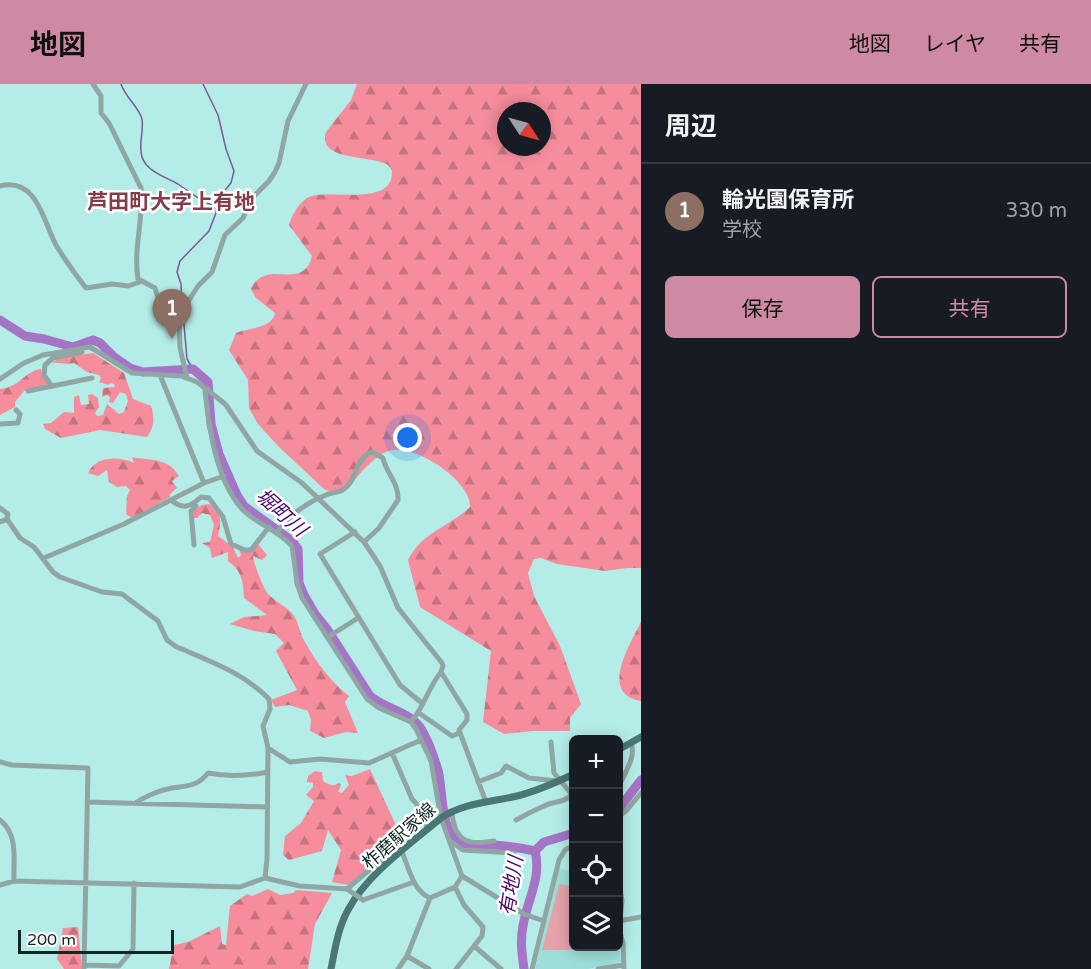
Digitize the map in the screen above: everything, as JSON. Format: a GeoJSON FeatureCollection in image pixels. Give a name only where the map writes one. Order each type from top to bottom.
{"type":"FeatureCollection","features":[{"type":"Feature","properties":{"kind":"main road"},"geometry":{"type":"LineString","coordinates":[[623,749],[632,746],[641,737]]}},
{"type":"Feature","properties":{"kind":"main road","name":"柞磨駅家線"},"geometry":{"type":"LineString","coordinates":[[331,969],[340,930],[361,890],[428,829],[446,815],[486,802],[536,791],[569,776]]}},
{"type":"Feature","properties":{"kind":"street"},"geometry":{"type":"LineString","coordinates":[[93,84],[101,96],[102,113],[141,188],[142,200],[136,255],[140,282]]}},
{"type":"Feature","properties":{"kind":"street"},"geometry":{"type":"LineString","coordinates":[[184,377],[179,316],[198,286],[212,272],[225,235],[243,218],[251,199],[275,172],[288,121],[306,84]]}},
{"type":"Feature","properties":{"kind":"street"},"geometry":{"type":"LineString","coordinates":[[0,186],[18,186],[31,194],[39,203],[55,243],[86,288],[112,284],[128,286],[140,282],[155,288],[157,299],[170,313],[179,316]]}},
{"type":"Feature","properties":{"kind":"street"},"geometry":{"type":"LineString","coordinates":[[0,379],[24,363],[43,355],[90,347],[132,373],[184,377],[208,389],[226,405],[257,451],[302,483],[364,542],[380,566],[398,608],[442,663],[441,672],[432,684],[418,714],[411,722]]}},
{"type":"Feature","properties":{"kind":"street"},"geometry":{"type":"LineString","coordinates":[[51,385],[44,375],[45,364],[53,358],[81,352],[82,348]]}},
{"type":"Feature","properties":{"kind":"street"},"geometry":{"type":"LineString","coordinates":[[160,375],[204,483]]}},
{"type":"Feature","properties":{"kind":"street"},"geometry":{"type":"LineString","coordinates":[[28,391],[92,378]]}},
{"type":"Feature","properties":{"kind":"street"},"geometry":{"type":"LineString","coordinates":[[208,389],[205,392],[210,436],[224,476],[243,509],[292,546],[297,582],[302,598],[367,699],[379,708],[411,722],[431,761],[446,815],[449,840],[455,849],[462,876],[524,914],[544,921]]}},
{"type":"Feature","properties":{"kind":"street"},"geometry":{"type":"LineString","coordinates":[[0,424],[18,423],[20,414],[16,410]]}},
{"type":"Feature","properties":{"kind":"street"},"geometry":{"type":"LineString","coordinates":[[277,533],[295,512],[345,489],[350,484],[361,460],[366,454],[372,452],[382,458],[395,483],[398,500],[379,528],[364,542]]}},
{"type":"Feature","properties":{"kind":"street"},"geometry":{"type":"LineString","coordinates":[[44,558],[124,524],[204,483],[224,476]]}},
{"type":"Feature","properties":{"kind":"street"},"geometry":{"type":"LineString","coordinates":[[171,500],[177,506],[186,507],[201,497],[209,498],[223,517],[231,544],[245,550],[250,550],[268,527]]}},
{"type":"Feature","properties":{"kind":"street"},"geometry":{"type":"LineString","coordinates":[[194,545],[191,511],[196,506],[196,502]]}},
{"type":"Feature","properties":{"kind":"street"},"geometry":{"type":"LineString","coordinates":[[0,508],[8,514],[7,519],[20,538],[34,548],[44,558],[52,572],[60,578],[102,592],[122,594],[158,621],[167,640],[175,646],[249,681],[269,699],[270,709],[263,726],[268,748],[265,878]]}},
{"type":"Feature","properties":{"kind":"street"},"geometry":{"type":"LineString","coordinates":[[0,522],[7,519]]}},
{"type":"Feature","properties":{"kind":"street"},"geometry":{"type":"LineString","coordinates":[[355,532],[320,554],[400,685],[423,704]]}},
{"type":"Feature","properties":{"kind":"street"},"geometry":{"type":"LineString","coordinates":[[328,637],[358,618]]}},
{"type":"Feature","properties":{"kind":"street"},"geometry":{"type":"LineString","coordinates":[[441,672],[467,714],[467,720],[459,733],[486,802]]}},
{"type":"Feature","properties":{"kind":"street"},"geometry":{"type":"LineString","coordinates":[[418,714],[452,736],[459,733]]}},
{"type":"Feature","properties":{"kind":"street"},"geometry":{"type":"LineString","coordinates":[[268,748],[290,762],[320,759],[369,763],[420,740]]}},
{"type":"Feature","properties":{"kind":"street"},"geometry":{"type":"LineString","coordinates":[[551,742],[554,773],[569,789]]}},
{"type":"Feature","properties":{"kind":"street"},"geometry":{"type":"LineString","coordinates":[[623,778],[628,769],[632,746],[641,748]]}},
{"type":"Feature","properties":{"kind":"street"},"geometry":{"type":"LineString","coordinates":[[392,753],[428,829]]}},
{"type":"Feature","properties":{"kind":"street"},"geometry":{"type":"LineString","coordinates":[[0,762],[12,765],[88,768],[84,967],[119,966],[133,949],[134,883]]}},
{"type":"Feature","properties":{"kind":"street"},"geometry":{"type":"LineString","coordinates":[[478,782],[501,773],[506,766],[529,778],[559,781]]}},
{"type":"Feature","properties":{"kind":"street"},"geometry":{"type":"LineString","coordinates":[[136,804],[135,802],[170,788],[186,788],[197,783],[208,773],[223,776],[248,776],[268,772]]}},
{"type":"Feature","properties":{"kind":"street"},"geometry":{"type":"LineString","coordinates":[[623,813],[641,793]]}},
{"type":"Feature","properties":{"kind":"street"},"geometry":{"type":"LineString","coordinates":[[516,820],[544,806],[563,802],[569,795]]}},
{"type":"Feature","properties":{"kind":"street"},"geometry":{"type":"LineString","coordinates":[[87,802],[268,807]]}},
{"type":"Feature","properties":{"kind":"street"},"geometry":{"type":"LineString","coordinates":[[635,802],[641,806]]}},
{"type":"Feature","properties":{"kind":"street"},"geometry":{"type":"LineString","coordinates":[[446,815],[466,841],[473,843],[494,841]]}},
{"type":"Feature","properties":{"kind":"street"},"geometry":{"type":"LineString","coordinates":[[0,820],[6,825],[11,835],[15,851],[14,881]]}},
{"type":"Feature","properties":{"kind":"street"},"geometry":{"type":"LineString","coordinates":[[455,849],[466,841]]}},
{"type":"Feature","properties":{"kind":"street"},"geometry":{"type":"LineString","coordinates":[[347,889],[396,847],[402,852],[414,882],[425,896],[430,898]]}},
{"type":"Feature","properties":{"kind":"street"},"geometry":{"type":"LineString","coordinates":[[532,969],[559,860],[565,849],[569,847]]}},
{"type":"Feature","properties":{"kind":"street"},"geometry":{"type":"LineString","coordinates":[[455,849],[514,853]]}},
{"type":"Feature","properties":{"kind":"street"},"geometry":{"type":"LineString","coordinates":[[398,969],[407,956],[430,898],[455,887],[462,876]]}},
{"type":"Feature","properties":{"kind":"street"},"geometry":{"type":"LineString","coordinates":[[0,885],[14,881],[240,887],[265,878],[300,886],[347,889],[363,900],[414,882]]}},
{"type":"Feature","properties":{"kind":"street"},"geometry":{"type":"LineString","coordinates":[[455,887],[464,905],[483,927],[482,936],[456,969]]}},
{"type":"Feature","properties":{"kind":"street"},"geometry":{"type":"LineString","coordinates":[[623,920],[641,917]]}},
{"type":"Feature","properties":{"kind":"street"},"geometry":{"type":"LineString","coordinates":[[474,946],[501,969]]}},
{"type":"Feature","properties":{"kind":"street"},"geometry":{"type":"LineString","coordinates":[[598,969],[624,967],[622,951]]}},
{"type":"Feature","properties":{"kind":"street"},"geometry":{"type":"LineString","coordinates":[[407,956],[429,969]]}},
{"type":"Feature","properties":{"kind":"shaded area"},"geometry":{"type":"Polygon","coordinates":[[[559,868],[569,871],[569,951],[620,951],[621,961],[588,969],[535,969],[559,868]]]}},
{"type":"Feature","properties":{"kind":"shaded area"},"geometry":{"type":"Polygon","coordinates":[[[559,884],[569,886],[569,950],[542,950],[559,884]]]}},
{"type":"Feature","properties":{"kind":"green space"},"geometry":{"type":"Polygon","coordinates":[[[357,84],[641,84],[641,568],[605,571],[557,564],[541,558],[534,559],[528,573],[534,596],[560,646],[581,704],[570,718],[570,731],[504,734],[483,722],[491,651],[420,607],[408,560],[428,536],[470,507],[468,497],[451,475],[424,457],[397,450],[379,456],[342,493],[336,494],[324,489],[279,447],[258,424],[249,408],[248,380],[229,350],[236,333],[265,325],[270,322],[275,313],[256,298],[251,289],[257,280],[274,274],[301,272],[307,267],[312,256],[289,225],[296,210],[307,198],[315,195],[370,194],[381,190],[389,183],[392,172],[389,166],[332,150],[326,143],[326,132],[351,100],[357,84]]]}},
{"type":"Feature","properties":{"kind":"green space"},"geometry":{"type":"Polygon","coordinates":[[[93,353],[124,373],[133,399],[151,406],[153,423],[147,437],[100,430],[61,438],[45,429],[43,424],[51,423],[64,412],[74,413],[74,397],[79,395],[81,405],[89,404],[88,395],[92,394],[98,398],[99,407],[95,413],[97,416],[103,415],[107,404],[119,414],[124,412],[128,401],[126,394],[120,392],[113,403],[109,402],[110,397],[107,395],[102,397],[103,388],[115,387],[114,384],[99,382],[101,378],[99,375],[87,372],[74,363],[51,363],[62,357],[93,353]]]}},
{"type":"Feature","properties":{"kind":"green space"},"geometry":{"type":"Polygon","coordinates":[[[41,369],[43,377],[49,383],[24,391],[15,402],[15,407],[0,415],[0,389],[7,388],[35,370],[41,369]]]}},
{"type":"Feature","properties":{"kind":"green space"},"geometry":{"type":"Polygon","coordinates":[[[132,457],[164,463],[175,470],[179,476],[172,481],[177,488],[170,494],[170,497],[132,518],[126,514],[127,496],[130,490],[126,486],[117,487],[109,482],[107,470],[98,476],[88,473],[96,463],[108,459],[122,459],[134,463],[132,457]]]}},
{"type":"Feature","properties":{"kind":"green space"},"geometry":{"type":"Polygon","coordinates":[[[210,504],[220,518],[218,536],[233,547],[238,558],[241,555],[239,549],[245,552],[258,544],[267,555],[262,560],[253,556],[268,594],[294,615],[314,657],[330,678],[349,696],[345,702],[358,733],[346,732],[324,738],[310,731],[311,720],[308,711],[289,705],[275,707],[271,700],[297,690],[276,651],[284,643],[275,634],[230,624],[244,617],[267,615],[244,598],[241,577],[228,561],[228,552],[212,558],[210,548],[202,543],[210,542],[214,525],[210,515],[202,513],[197,518],[193,518],[194,510],[202,505],[210,504]]]}},
{"type":"Feature","properties":{"kind":"green space"},"geometry":{"type":"Polygon","coordinates":[[[641,622],[641,701],[628,696],[621,689],[619,678],[625,654],[641,622]]]}},
{"type":"Feature","properties":{"kind":"green space"},"geometry":{"type":"Polygon","coordinates":[[[370,769],[395,823],[397,845],[348,885],[332,882],[341,850],[328,830],[322,851],[289,860],[283,855],[285,836],[301,823],[314,801],[306,795],[313,787],[313,783],[307,782],[308,776],[315,771],[322,772],[323,781],[331,785],[339,783],[341,785],[338,792],[342,793],[349,785],[345,775],[352,776],[370,769]]]}},
{"type":"Feature","properties":{"kind":"green space"},"geometry":{"type":"Polygon","coordinates":[[[268,889],[280,895],[293,893],[296,890],[332,893],[315,924],[308,969],[169,969],[174,945],[188,942],[220,926],[222,944],[226,945],[230,906],[247,894],[252,896],[268,889]]]}},
{"type":"Feature","properties":{"kind":"green space"},"geometry":{"type":"Polygon","coordinates":[[[78,927],[82,969],[64,969],[57,959],[63,928],[78,927]]]}},
{"type":"Feature","properties":{"kind":"waterway"},"geometry":{"type":"LineString","coordinates":[[121,84],[142,119],[141,148],[144,162],[157,174],[214,206]]}},
{"type":"Feature","properties":{"kind":"waterway"},"geometry":{"type":"LineString","coordinates":[[182,308],[181,284],[177,272],[180,261],[209,231],[216,213],[214,206],[216,201],[231,183],[234,171],[218,115],[203,84]]}},
{"type":"Feature","properties":{"kind":"waterway"},"geometry":{"type":"LineString","coordinates":[[183,313],[187,359],[193,369]]}},
{"type":"Feature","properties":{"kind":"waterway","name":"堀町川"},"geometry":{"type":"LineString","coordinates":[[0,320],[25,336],[73,347],[93,340],[100,343],[130,368],[143,372],[193,369],[208,382],[211,424],[219,454],[237,495],[244,506],[292,541],[298,549],[299,583],[304,595],[370,696],[409,717],[420,727],[438,770],[445,820],[453,837],[463,846],[468,847],[494,845],[535,851]]}},
{"type":"Feature","properties":{"kind":"waterway","name":"有地川"},"geometry":{"type":"LineString","coordinates":[[623,803],[641,780]]}},
{"type":"Feature","properties":{"kind":"waterway","name":"有地川"},"geometry":{"type":"LineString","coordinates":[[535,851],[544,842],[569,834]]}},
{"type":"Feature","properties":{"kind":"waterway","name":"有地川"},"geometry":{"type":"LineString","coordinates":[[524,969],[522,932],[537,870],[535,851]]}},
{"type":"Feature","properties":{"kind":"place","name":"輪光園保育所"},"geometry":{"type":"Point","coordinates":[172,339]}},
{"type":"Feature","properties":{"kind":"district","name":"芦田町大字上有地"},"geometry":{"type":"Point","coordinates":[171,202]}}]}
